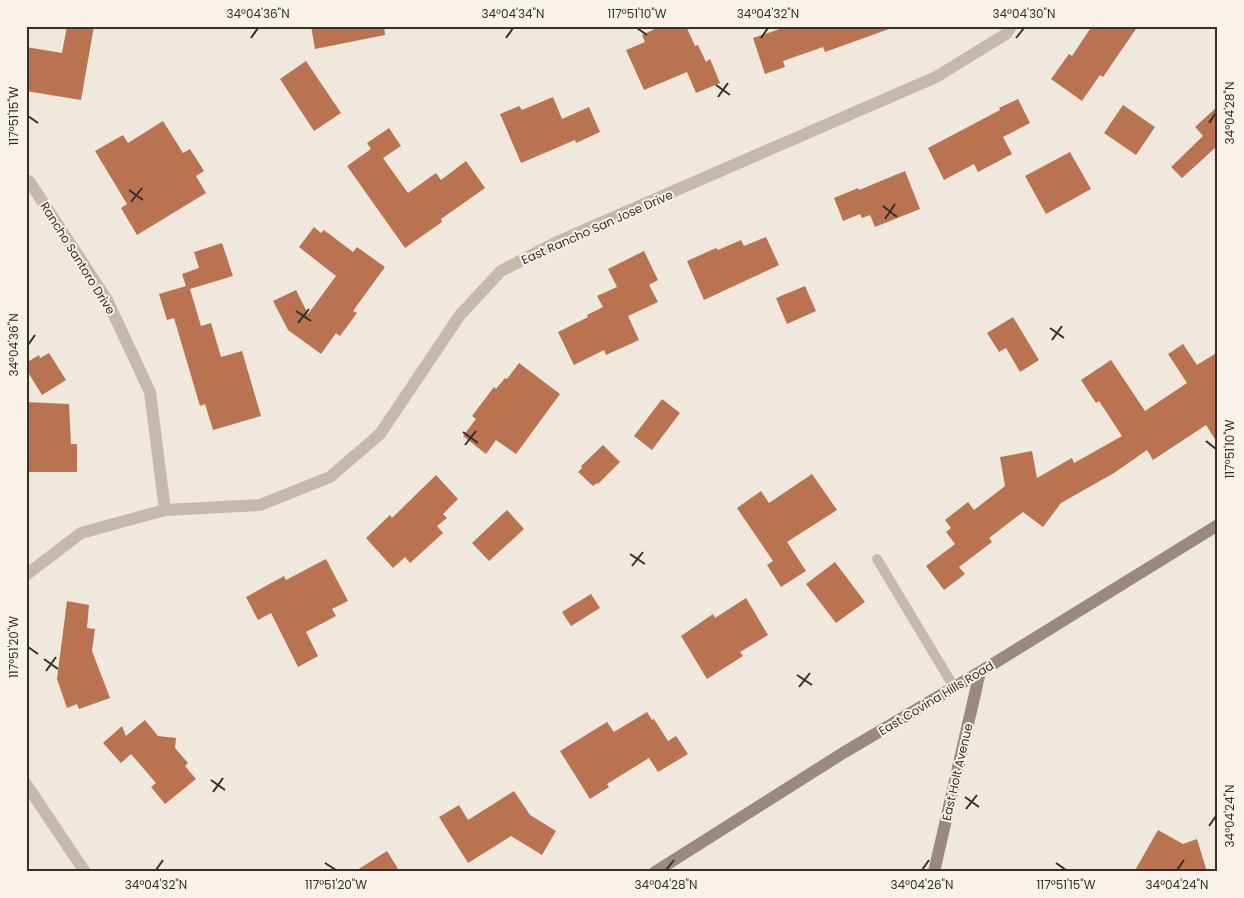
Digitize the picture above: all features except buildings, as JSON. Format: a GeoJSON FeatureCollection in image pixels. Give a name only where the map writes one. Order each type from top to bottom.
{"type":"FeatureCollection","features":[{"type":"Feature","properties":{"kind":"street","name":"East Rancho San Jose Drive"},"geometry":{"type":"LineString","coordinates":[[26,576],[81,533],[165,510],[260,505],[330,477],[380,434],[460,315],[501,271],[557,242],[936,78],[1006,34],[1011,26]]}},
{"type":"Feature","properties":{"kind":"street","name":"Rancho Santoro Drive"},"geometry":{"type":"LineString","coordinates":[[29,182],[107,300],[150,392],[165,510]]}},
{"type":"Feature","properties":{"kind":"street","name":"East Covina Hills Road"},"geometry":{"type":"LineString","coordinates":[[655,872],[843,752],[980,672],[1218,525]]}},
{"type":"Feature","properties":{"kind":"street","name":"East Holt Avenue"},"geometry":{"type":"LineString","coordinates":[[934,872],[980,672]]}},
{"type":"Feature","properties":{"kind":"street"},"geometry":{"type":"LineString","coordinates":[[26,784],[85,872]]}},
{"type":"Feature","properties":{"kind":"lane"},"geometry":{"type":"LineString","coordinates":[[877,559],[954,687]]}}]}
